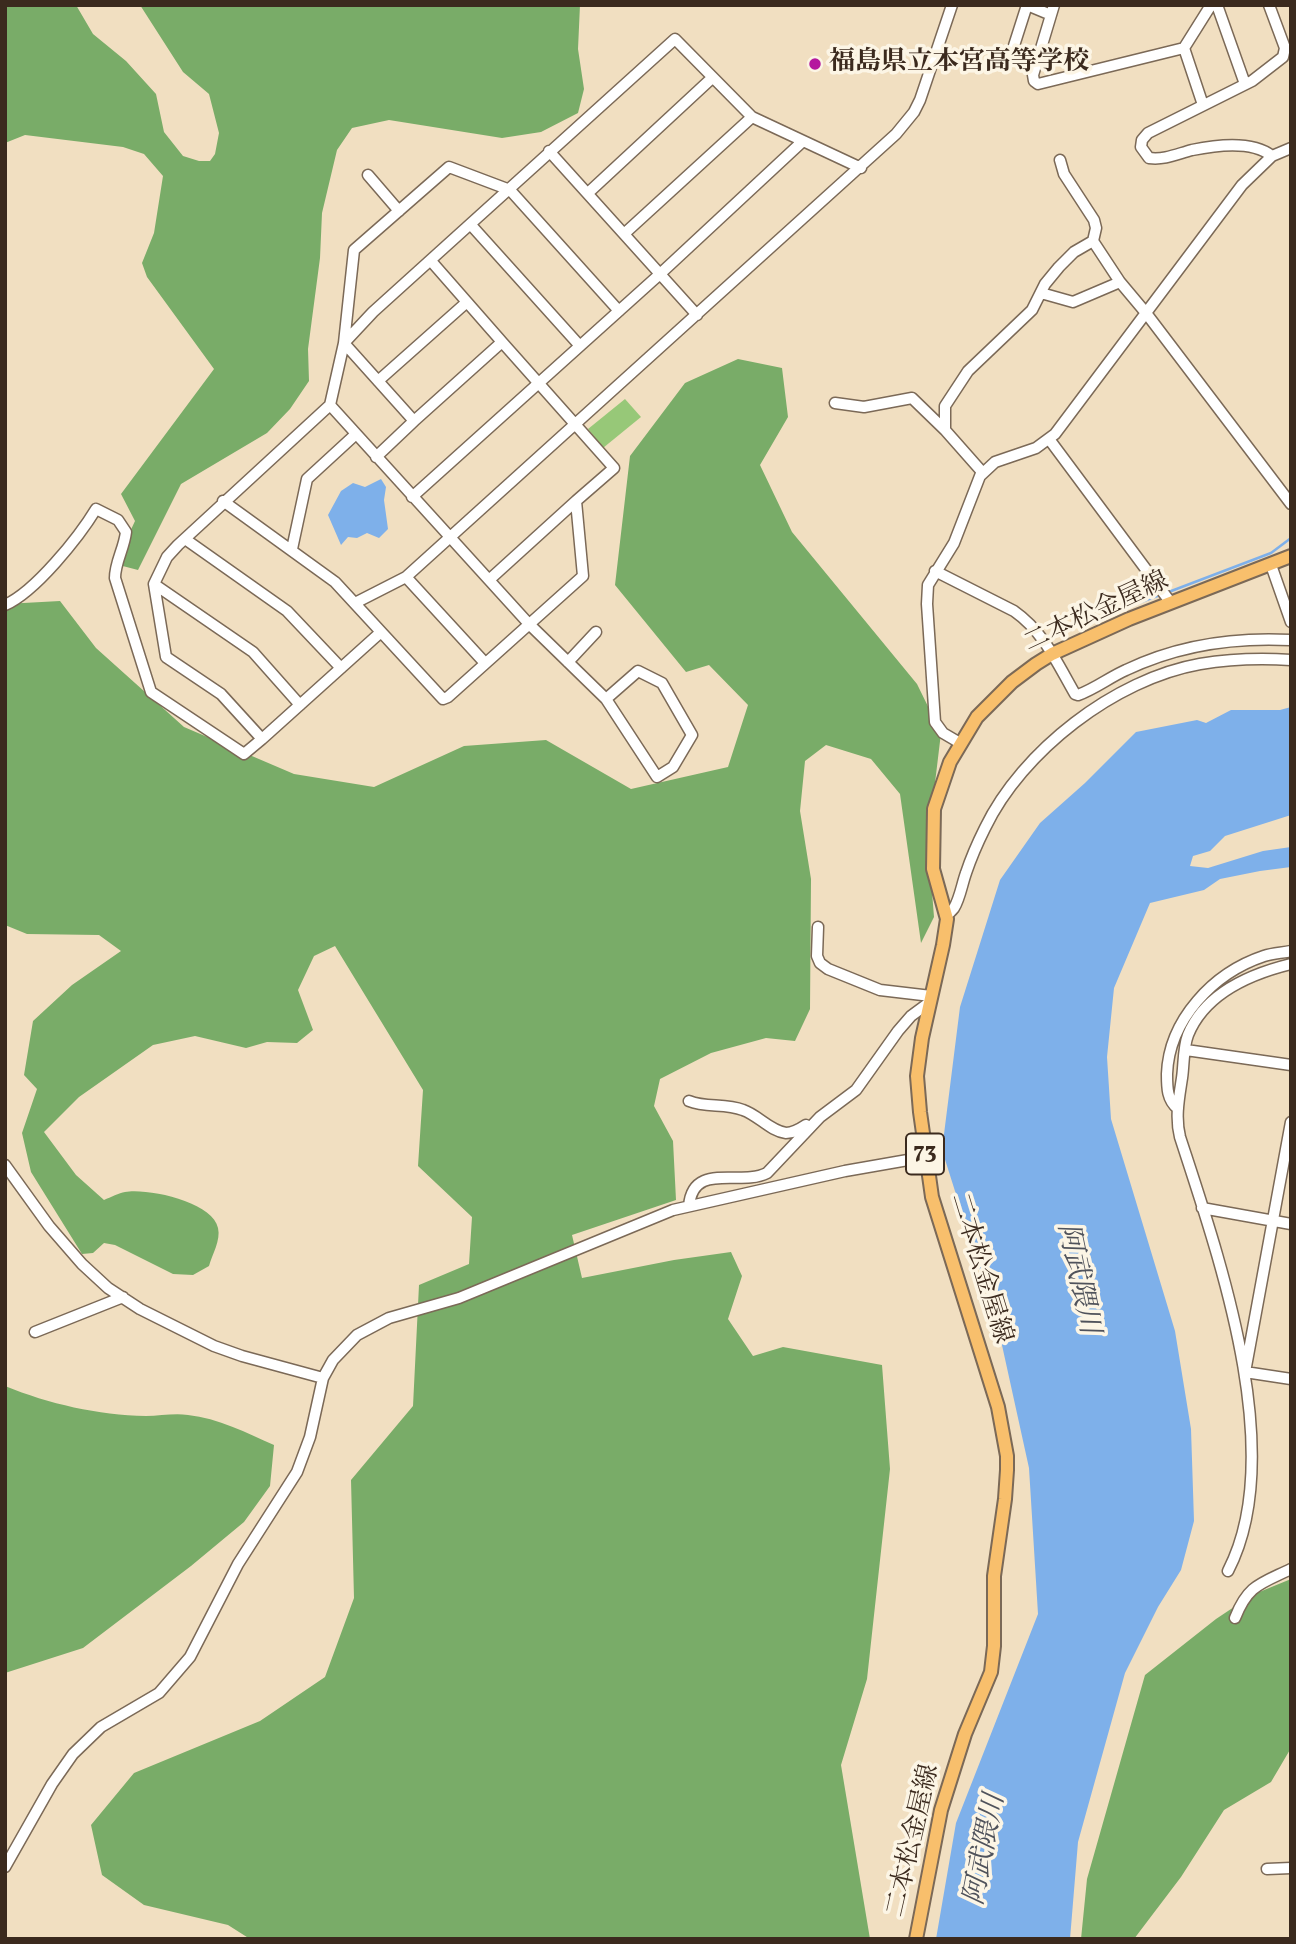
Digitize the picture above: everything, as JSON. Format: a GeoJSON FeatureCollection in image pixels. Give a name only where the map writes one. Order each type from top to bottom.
{"type":"FeatureCollection","features":[{"type":"Feature","properties":{"kind":"main road","name":"二本松金屋線"},"geometry":{"type":"LineString","coordinates":[[916,1939],[940,1810],[965,1734],[991,1672],[994,1646],[994,1566],[1006,1500],[1007,1470],[998,1407],[932,1197],[917,1076],[930,999],[943,945],[946,915],[933,869],[934,809],[941,783],[960,743],[977,717],[1005,688],[1052,654],[1129,619],[1166,598],[1291,556]]}},
{"type":"Feature","properties":{"kind":"street"},"geometry":{"type":"LineString","coordinates":[[355,603],[406,577],[451,538],[896,134],[914,112],[930,74],[952,5]]}},
{"type":"Feature","properties":{"kind":"street"},"geometry":{"type":"LineString","coordinates":[[1011,55],[1027,5],[1052,10],[1033,75],[1036,83],[1184,48],[1211,5]]}},
{"type":"Feature","properties":{"kind":"street"},"geometry":{"type":"LineString","coordinates":[[1217,5],[1245,84]]}},
{"type":"Feature","properties":{"kind":"street"},"geometry":{"type":"LineString","coordinates":[[1269,5],[1284,48],[1283,57],[1245,84],[1147,132],[1141,147],[1149,158],[1159,160],[1209,147],[1237,146],[1262,148],[1272,156]]}},
{"type":"Feature","properties":{"kind":"street"},"geometry":{"type":"LineString","coordinates":[[344,343],[373,312],[674,39],[752,117],[860,168]]}},
{"type":"Feature","properties":{"kind":"street"},"geometry":{"type":"LineString","coordinates":[[1184,48],[1203,105]]}},
{"type":"Feature","properties":{"kind":"street"},"geometry":{"type":"LineString","coordinates":[[588,193],[712,78]]}},
{"type":"Feature","properties":{"kind":"street"},"geometry":{"type":"LineString","coordinates":[[624,234],[752,117]]}},
{"type":"Feature","properties":{"kind":"street"},"geometry":{"type":"LineString","coordinates":[[412,497],[803,141]]}},
{"type":"Feature","properties":{"kind":"street"},"geometry":{"type":"LineString","coordinates":[[960,743],[943,733],[935,722],[928,585],[934,571],[954,543],[971,495],[983,473],[995,462],[1030,450],[1049,439],[1059,429],[1242,185],[1272,156],[1291,148]]}},
{"type":"Feature","properties":{"kind":"street"},"geometry":{"type":"LineString","coordinates":[[549,151],[697,316]]}},
{"type":"Feature","properties":{"kind":"street"},"geometry":{"type":"LineString","coordinates":[[1060,160],[1064,174],[1094,220],[1096,228],[1093,241],[1120,282],[1291,504]]}},
{"type":"Feature","properties":{"kind":"street"},"geometry":{"type":"LineString","coordinates":[[262,739],[221,694],[166,657],[154,584],[167,557],[223,501],[330,405],[344,343],[354,250],[449,167],[510,190],[619,311]]}},
{"type":"Feature","properties":{"kind":"street"},"geometry":{"type":"LineString","coordinates":[[368,175],[399,211]]}},
{"type":"Feature","properties":{"kind":"street"},"geometry":{"type":"LineString","coordinates":[[471,225],[580,346]]}},
{"type":"Feature","properties":{"kind":"street"},"geometry":{"type":"LineString","coordinates":[[945,430],[945,406],[968,371],[1032,310],[1045,284],[1059,267],[1074,252],[1093,241]]}},
{"type":"Feature","properties":{"kind":"street"},"geometry":{"type":"LineString","coordinates":[[431,261],[614,468],[489,580]]}},
{"type":"Feature","properties":{"kind":"street"},"geometry":{"type":"LineString","coordinates":[[1041,293],[1073,302],[1120,282]]}},
{"type":"Feature","properties":{"kind":"street"},"geometry":{"type":"LineString","coordinates":[[378,381],[467,302]]}},
{"type":"Feature","properties":{"kind":"street"},"geometry":{"type":"LineString","coordinates":[[376,457],[502,342]]}},
{"type":"Feature","properties":{"kind":"street"},"geometry":{"type":"LineString","coordinates":[[344,343],[414,421]]}},
{"type":"Feature","properties":{"kind":"street"},"geometry":{"type":"LineString","coordinates":[[835,403],[864,407],[912,398],[983,473]]}},
{"type":"Feature","properties":{"kind":"street"},"geometry":{"type":"LineString","coordinates":[[330,405],[529,624],[606,699],[657,777],[673,767],[692,735],[662,683],[638,671],[606,699]]}},
{"type":"Feature","properties":{"kind":"street"},"geometry":{"type":"LineString","coordinates":[[292,550],[307,479],[356,434]]}},
{"type":"Feature","properties":{"kind":"street"},"geometry":{"type":"LineString","coordinates":[[1049,439],[1166,598]]}},
{"type":"Feature","properties":{"kind":"street"},"geometry":{"type":"LineString","coordinates":[[223,501],[335,582],[443,699],[583,576],[576,501]]}},
{"type":"Feature","properties":{"kind":"street"},"geometry":{"type":"LineString","coordinates":[[5,606],[28,591],[96,509],[118,520],[126,532],[115,565],[115,578],[151,692],[244,754],[381,632]]}},
{"type":"Feature","properties":{"kind":"street"},"geometry":{"type":"LineString","coordinates":[[185,539],[288,611],[341,668]]}},
{"type":"Feature","properties":{"kind":"street"},"geometry":{"type":"LineString","coordinates":[[1270,565],[1291,622]]}},
{"type":"Feature","properties":{"kind":"street"},"geometry":{"type":"LineString","coordinates":[[934,571],[1014,611],[1039,632],[1074,694],[1079,695],[1147,661],[1190,648],[1221,642],[1291,640]]}},
{"type":"Feature","properties":{"kind":"street"},"geometry":{"type":"LineString","coordinates":[[406,577],[485,663]]}},
{"type":"Feature","properties":{"kind":"street"},"geometry":{"type":"LineString","coordinates":[[154,584],[253,653],[300,705]]}},
{"type":"Feature","properties":{"kind":"street"},"geometry":{"type":"LineString","coordinates":[[568,662],[596,632]]}},
{"type":"Feature","properties":{"kind":"street"},"geometry":{"type":"LineString","coordinates":[[946,915],[954,908],[985,826],[1031,762],[1062,732],[1096,708],[1129,690],[1174,672],[1198,665],[1234,660],[1291,660]]}},
{"type":"Feature","properties":{"kind":"street"},"geometry":{"type":"LineString","coordinates":[[818,927],[817,956],[820,963],[828,969],[880,990],[930,999]]}},
{"type":"Feature","properties":{"kind":"street"},"geometry":{"type":"LineString","coordinates":[[1178,1109],[1168,1094],[1168,1060],[1172,1041],[1183,1020],[1198,1000],[1222,979],[1265,956],[1291,951]]}},
{"type":"Feature","properties":{"kind":"street"},"geometry":{"type":"LineString","coordinates":[[1228,1571],[1247,1509],[1250,1484],[1252,1452],[1245,1372],[1224,1283],[1177,1127],[1178,1109],[1188,1035],[1200,1016],[1227,989],[1244,979],[1291,964]]}},
{"type":"Feature","properties":{"kind":"street"},"geometry":{"type":"LineString","coordinates":[[689,1206],[693,1190],[702,1181],[759,1177],[767,1173],[816,1121],[856,1090],[898,1031],[930,999]]}},
{"type":"Feature","properties":{"kind":"street"},"geometry":{"type":"LineString","coordinates":[[1186,1051],[1291,1065]]}},
{"type":"Feature","properties":{"kind":"street"},"geometry":{"type":"LineString","coordinates":[[689,1101],[740,1108],[788,1133],[816,1121]]}},
{"type":"Feature","properties":{"kind":"street"},"geometry":{"type":"LineString","coordinates":[[1245,1372],[1291,1122]]}},
{"type":"Feature","properties":{"kind":"street"},"geometry":{"type":"LineString","coordinates":[[5,1867],[52,1784],[73,1754],[101,1727],[159,1693],[190,1657],[238,1564],[297,1472],[310,1437],[323,1378],[333,1360],[368,1328],[389,1318],[459,1298],[639,1223],[689,1206],[845,1171],[925,1157]]}},
{"type":"Feature","properties":{"kind":"street"},"geometry":{"type":"LineString","coordinates":[[5,1165],[49,1226],[82,1265],[140,1309],[214,1346],[323,1378]]}},
{"type":"Feature","properties":{"kind":"street"},"geometry":{"type":"LineString","coordinates":[[1202,1208],[1291,1224]]}},
{"type":"Feature","properties":{"kind":"street"},"geometry":{"type":"LineString","coordinates":[[35,1332],[123,1297]]}},
{"type":"Feature","properties":{"kind":"street"},"geometry":{"type":"LineString","coordinates":[[1245,1372],[1291,1379]]}},
{"type":"Feature","properties":{"kind":"street"},"geometry":{"type":"LineString","coordinates":[[1235,1618],[1243,1598],[1256,1586],[1291,1569]]}},
{"type":"Feature","properties":{"kind":"street"},"geometry":{"type":"LineString","coordinates":[[1267,1869],[1291,1867]]}},
{"type":"Feature","properties":{"kind":"green space"},"geometry":{"type":"Polygon","coordinates":[[[5,5],[76,5],[93,34],[126,61],[156,94],[164,132],[183,156],[199,161],[210,161],[215,154],[219,133],[209,94],[183,72],[140,5],[580,5],[578,49],[584,89],[578,113],[541,132],[502,138],[389,120],[352,128],[337,150],[322,213],[320,258],[308,349],[309,381],[290,409],[267,433],[181,484],[138,570],[115,564],[135,521],[121,494],[214,369],[147,277],[142,263],[154,233],[163,176],[144,154],[123,147],[25,135],[5,143],[5,5]]]}},
{"type":"Feature","properties":{"kind":"green space"},"geometry":{"type":"Polygon","coordinates":[[[738,359],[782,368],[788,417],[760,465],[792,532],[917,684],[941,733],[928,841],[934,917],[921,943],[900,794],[871,759],[826,745],[805,761],[800,811],[811,879],[810,1009],[795,1041],[766,1038],[711,1053],[660,1079],[654,1106],[673,1141],[676,1200],[572,1235],[582,1278],[731,1252],[742,1276],[728,1319],[753,1356],[783,1347],[882,1365],[890,1469],[867,1679],[841,1765],[870,1939],[250,1939],[228,1925],[144,1905],[102,1875],[91,1825],[134,1773],[260,1721],[325,1677],[354,1598],[351,1480],[413,1406],[419,1285],[469,1264],[472,1217],[418,1166],[423,1090],[335,946],[314,956],[298,990],[313,1030],[297,1043],[267,1042],[246,1048],[195,1036],[153,1045],[79,1097],[44,1132],[76,1175],[104,1200],[135,1191],[178,1199],[205,1211],[214,1219],[219,1233],[209,1266],[193,1275],[173,1274],[115,1245],[104,1243],[93,1253],[82,1254],[31,1172],[22,1133],[37,1089],[24,1075],[33,1021],[72,985],[121,951],[99,935],[27,934],[5,925],[5,604],[60,601],[96,648],[184,727],[294,774],[374,787],[464,746],[546,740],[631,789],[728,767],[748,705],[709,665],[686,672],[615,585],[630,456],[685,383],[738,359]]]}},
{"type":"Feature","properties":{"kind":"green space"},"geometry":{"type":"Polygon","coordinates":[[[625,399],[641,417],[603,448],[588,429],[625,399]]]}},
{"type":"Feature","properties":{"kind":"green space"},"geometry":{"type":"Polygon","coordinates":[[[5,1386],[56,1403],[92,1411],[146,1416],[177,1414],[210,1419],[274,1445],[270,1486],[244,1522],[83,1648],[5,1673],[5,1386]]]}},
{"type":"Feature","properties":{"kind":"green space"},"geometry":{"type":"Polygon","coordinates":[[[1291,1579],[1291,1748],[1271,1782],[1224,1810],[1181,1877],[1134,1939],[1081,1939],[1087,1879],[1145,1675],[1216,1619],[1252,1595],[1291,1579]]]}},
{"type":"Feature","properties":{"kind":"water"},"geometry":{"type":"Polygon","coordinates":[[[381,479],[386,487],[384,500],[388,529],[379,538],[367,533],[357,538],[348,537],[341,545],[328,515],[341,491],[353,483],[365,487],[381,479]]]}},
{"type":"Feature","properties":{"kind":"water","name":"阿武隈川"},"geometry":{"type":"Polygon","coordinates":[[[1291,707],[1291,815],[1225,836],[1210,851],[1193,856],[1190,866],[1208,868],[1263,851],[1291,847],[1291,867],[1220,879],[1204,890],[1150,903],[1114,988],[1107,1057],[1111,1119],[1175,1331],[1191,1429],[1194,1521],[1181,1570],[1158,1607],[1125,1673],[1078,1842],[1070,1939],[936,1939],[956,1823],[1038,1614],[1029,1468],[998,1327],[942,1150],[960,1007],[1000,880],[1040,823],[1136,732],[1197,720],[1206,723],[1231,710],[1280,710],[1291,707]]]}},
{"type":"Feature","properties":{"kind":"waterway"},"geometry":{"type":"LineString","coordinates":[[1166,593],[1271,553],[1291,538]]}},
{"type":"Feature","properties":{"kind":"waterway"},"geometry":{"type":"LineString","coordinates":[[1051,635],[1160,595]]}},
{"type":"Feature","properties":{"kind":"place","name":"福島県立本宮高等学校"},"geometry":{"type":"Point","coordinates":[815,64]}}]}
